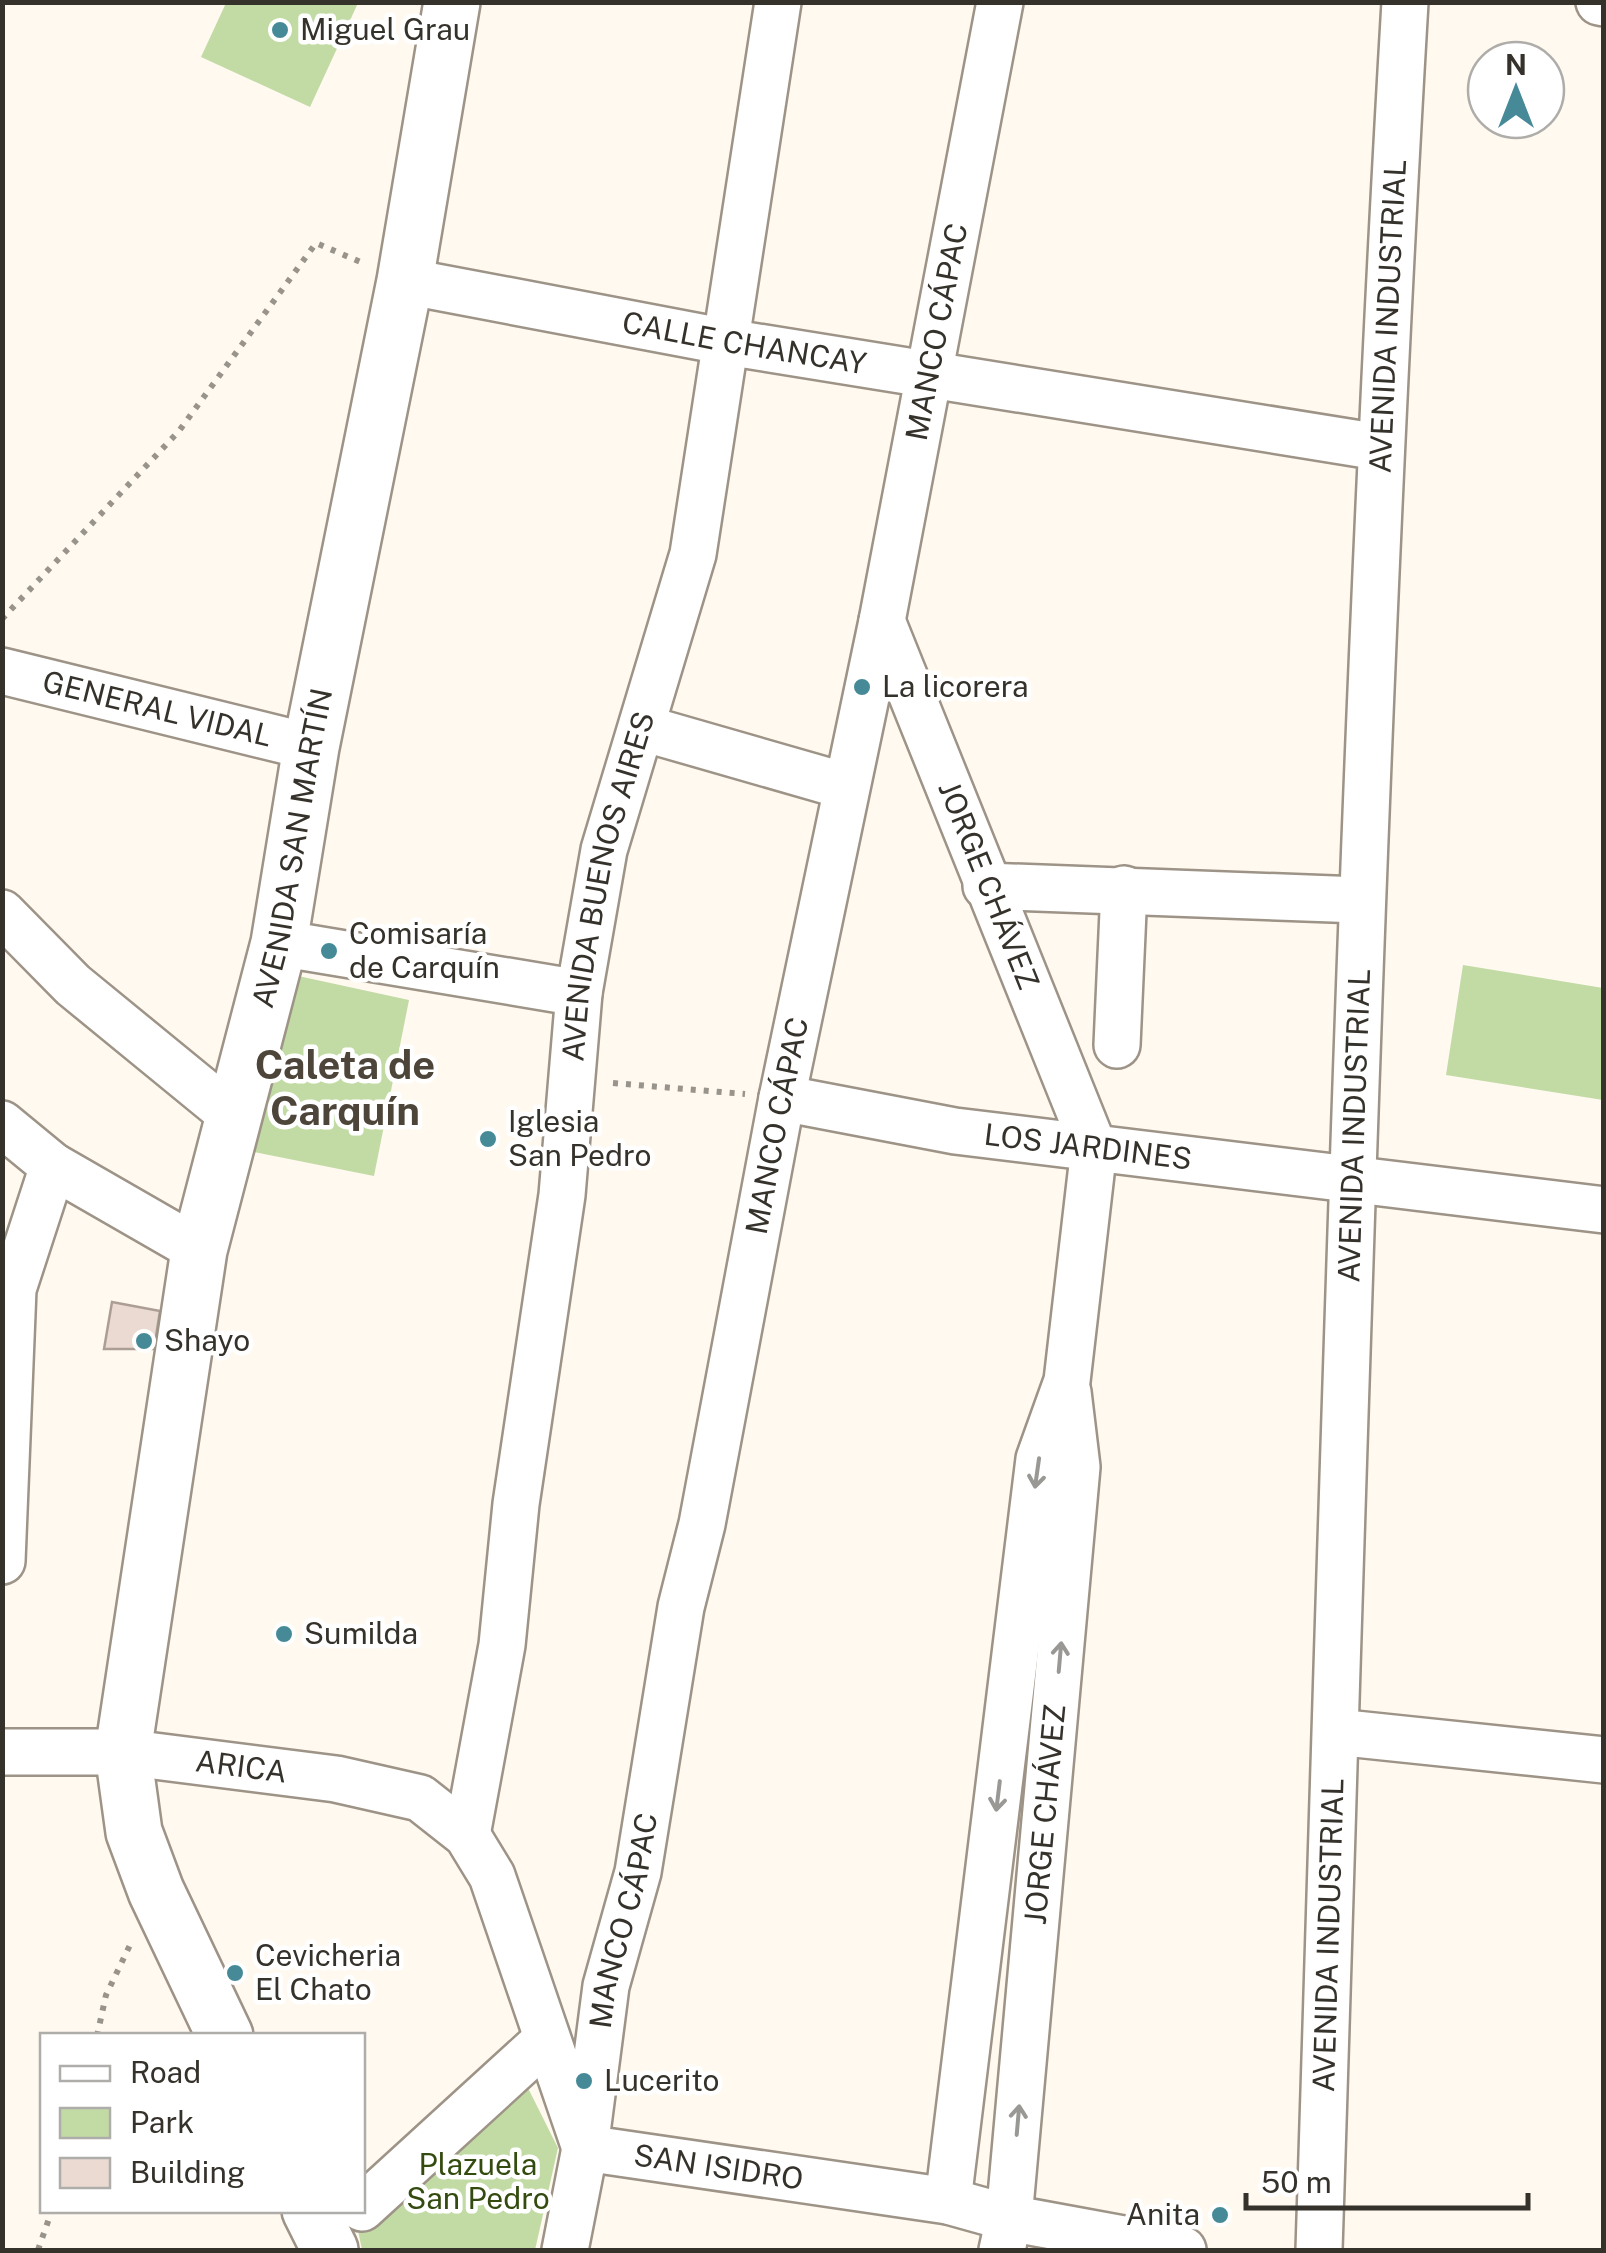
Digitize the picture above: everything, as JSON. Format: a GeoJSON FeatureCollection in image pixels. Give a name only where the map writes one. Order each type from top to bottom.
{"type":"FeatureCollection","features":[{"type":"Feature","properties":{"kind":"street","name":"AVENIDA SAN MARTÍN"},"geometry":{"type":"LineString","coordinates":[[225,2033],[156,1891],[134,1832],[123,1752],[199,1250],[279,943],[311,747],[405,281],[452,2]]}},
{"type":"Feature","properties":{"kind":"street","name":"AVENIDA BUENOS AIRES"},"geometry":{"type":"LineString","coordinates":[[467,1835],[502,1646],[516,1504],[562,1195],[578,993],[604,850],[622,780],[643,728],[693,554],[778,2]]}},
{"type":"Feature","properties":{"kind":"street","name":"MANCO CÁPAC"},"geometry":{"type":"LineString","coordinates":[[565,2250],[585,2148],[606,1986],[638,1872],[681,1607],[702,1524],[782,1098],[882,621],[1000,2]]}},
{"type":"Feature","properties":{"kind":"street","name":"AVENIDA INDUSTRIAL"},"geometry":{"type":"LineString","coordinates":[[1319,2250],[1360,900],[1379,448],[1405,2]]}},
{"type":"Feature","properties":{"kind":"street","name":"CALLE CHANCAY"},"geometry":{"type":"LineString","coordinates":[[405,281],[727,342],[1379,448]]}},
{"type":"Feature","properties":{"kind":"street","name":"JORGE CHÁVEZ"},"geometry":{"type":"LineString","coordinates":[[882,621],[1094,1148]]}},
{"type":"Feature","properties":{"kind":"street","name":"GENERAL VIDAL"},"geometry":{"type":"LineString","coordinates":[[2,671],[311,747]]}},
{"type":"Feature","properties":{"kind":"street"},"geometry":{"type":"LineString","coordinates":[[643,728],[845,786]]}},
{"type":"Feature","properties":{"kind":"street"},"geometry":{"type":"LineString","coordinates":[[986,886],[1360,900]]}},
{"type":"Feature","properties":{"kind":"street"},"geometry":{"type":"LineString","coordinates":[[1116,1044],[1124,889]]}},
{"type":"Feature","properties":{"kind":"street"},"geometry":{"type":"LineString","coordinates":[[2,913],[73,985],[232,1116]]}},
{"type":"Feature","properties":{"kind":"street"},"geometry":{"type":"LineString","coordinates":[[279,943],[578,993]]}},
{"type":"Feature","properties":{"kind":"street","name":"LOS JARDINES"},"geometry":{"type":"LineString","coordinates":[[782,1098],[955,1131],[1604,1210]]}},
{"type":"Feature","properties":{"kind":"street"},"geometry":{"type":"LineString","coordinates":[[2,1124],[53,1166],[199,1250]]}},
{"type":"Feature","properties":{"kind":"street"},"geometry":{"type":"LineString","coordinates":[[948,2201],[1039,1459],[1067,1380],[1094,1148]]}},
{"type":"Feature","properties":{"kind":"street"},"geometry":{"type":"LineString","coordinates":[[2,1561],[8,1289],[53,1166]]}},
{"type":"Feature","properties":{"kind":"street","name":"JORGE CHÁVEZ"},"geometry":{"type":"LineString","coordinates":[[1006,2234],[1077,1468],[1067,1380]]}},
{"type":"Feature","properties":{"kind":"street"},"geometry":{"type":"LineString","coordinates":[[1336,1732],[1604,1760]]}},
{"type":"Feature","properties":{"kind":"street","name":"ARICA"},"geometry":{"type":"LineString","coordinates":[[2,1752],[123,1752],[336,1779],[420,1798],[467,1835]]}},
{"type":"Feature","properties":{"kind":"street"},"geometry":{"type":"LineString","coordinates":[[467,1835],[492,1876],[545,2041],[585,2148]]}},
{"type":"Feature","properties":{"kind":"street"},"geometry":{"type":"LineString","coordinates":[[365,2201],[545,2041]]}},
{"type":"Feature","properties":{"kind":"street","name":"SAN ISIDRO"},"geometry":{"type":"LineString","coordinates":[[585,2148],[948,2201],[1006,2234],[1183,2250]]}},
{"type":"Feature","properties":{"kind":"path"},"geometry":{"type":"LineString","coordinates":[[2,619],[179,431],[316,243],[405,281]]}},
{"type":"Feature","properties":{"kind":"path"},"geometry":{"type":"LineString","coordinates":[[572,1079],[782,1098]]}},
{"type":"Feature","properties":{"kind":"path"},"geometry":{"type":"LineString","coordinates":[[98,2033],[106,1994],[156,1891]]}},
{"type":"Feature","properties":{"kind":"path"},"geometry":{"type":"LineString","coordinates":[[38,2250],[51,2213]]}},
{"type":"Feature","properties":{"kind":"green space","name":"Miguel Grau"},"geometry":{"type":"Polygon","coordinates":[[[226,3],[358,3],[310,107],[201,57],[226,3]]]}},
{"type":"Feature","properties":{"kind":"green space"},"geometry":{"type":"Polygon","coordinates":[[[1463,965],[1603,988],[1603,1100],[1446,1075],[1463,965]]]}},
{"type":"Feature","properties":{"kind":"green space"},"geometry":{"type":"Polygon","coordinates":[[[289,974],[409,1000],[374,1176],[254,1152],[289,974]]]}},
{"type":"Feature","properties":{"kind":"green space","name":"Plazuela San Pedro"},"geometry":{"type":"Polygon","coordinates":[[[512,2056],[558,2148],[535,2250],[362,2250],[354,2213],[365,2213],[365,2200],[512,2056]]]}},
{"type":"Feature","properties":{"kind":"building"},"geometry":{"type":"Polygon","coordinates":[[[112,1302],[160,1311],[154,1349],[104,1349],[112,1302]]]}},
{"type":"Feature","properties":{"kind":"place","name":"Miguel Grau"},"geometry":{"type":"Point","coordinates":[280,30]}},
{"type":"Feature","properties":{"kind":"place","name":"La licorera"},"geometry":{"type":"Point","coordinates":[862,687]}},
{"type":"Feature","properties":{"kind":"place","name":"Comisaría de Carquín"},"geometry":{"type":"Point","coordinates":[329,951]}},
{"type":"Feature","properties":{"kind":"place","name":"Iglesia San Pedro"},"geometry":{"type":"Point","coordinates":[488,1139]}},
{"type":"Feature","properties":{"kind":"place","name":"Shayo"},"geometry":{"type":"Point","coordinates":[144,1341]}},
{"type":"Feature","properties":{"kind":"place","name":"Sumilda"},"geometry":{"type":"Point","coordinates":[284,1634]}},
{"type":"Feature","properties":{"kind":"place","name":"Cevicheria El Chato"},"geometry":{"type":"Point","coordinates":[235,1973]}},
{"type":"Feature","properties":{"kind":"place","name":"Lucerito"},"geometry":{"type":"Point","coordinates":[584,2081]}},
{"type":"Feature","properties":{"kind":"place","name":"Anita"},"geometry":{"type":"Point","coordinates":[1220,2215]}},
{"type":"Feature","properties":{"kind":"district","name":"Caleta de Carquín"},"geometry":{"type":"Point","coordinates":[345,1088]}}]}
